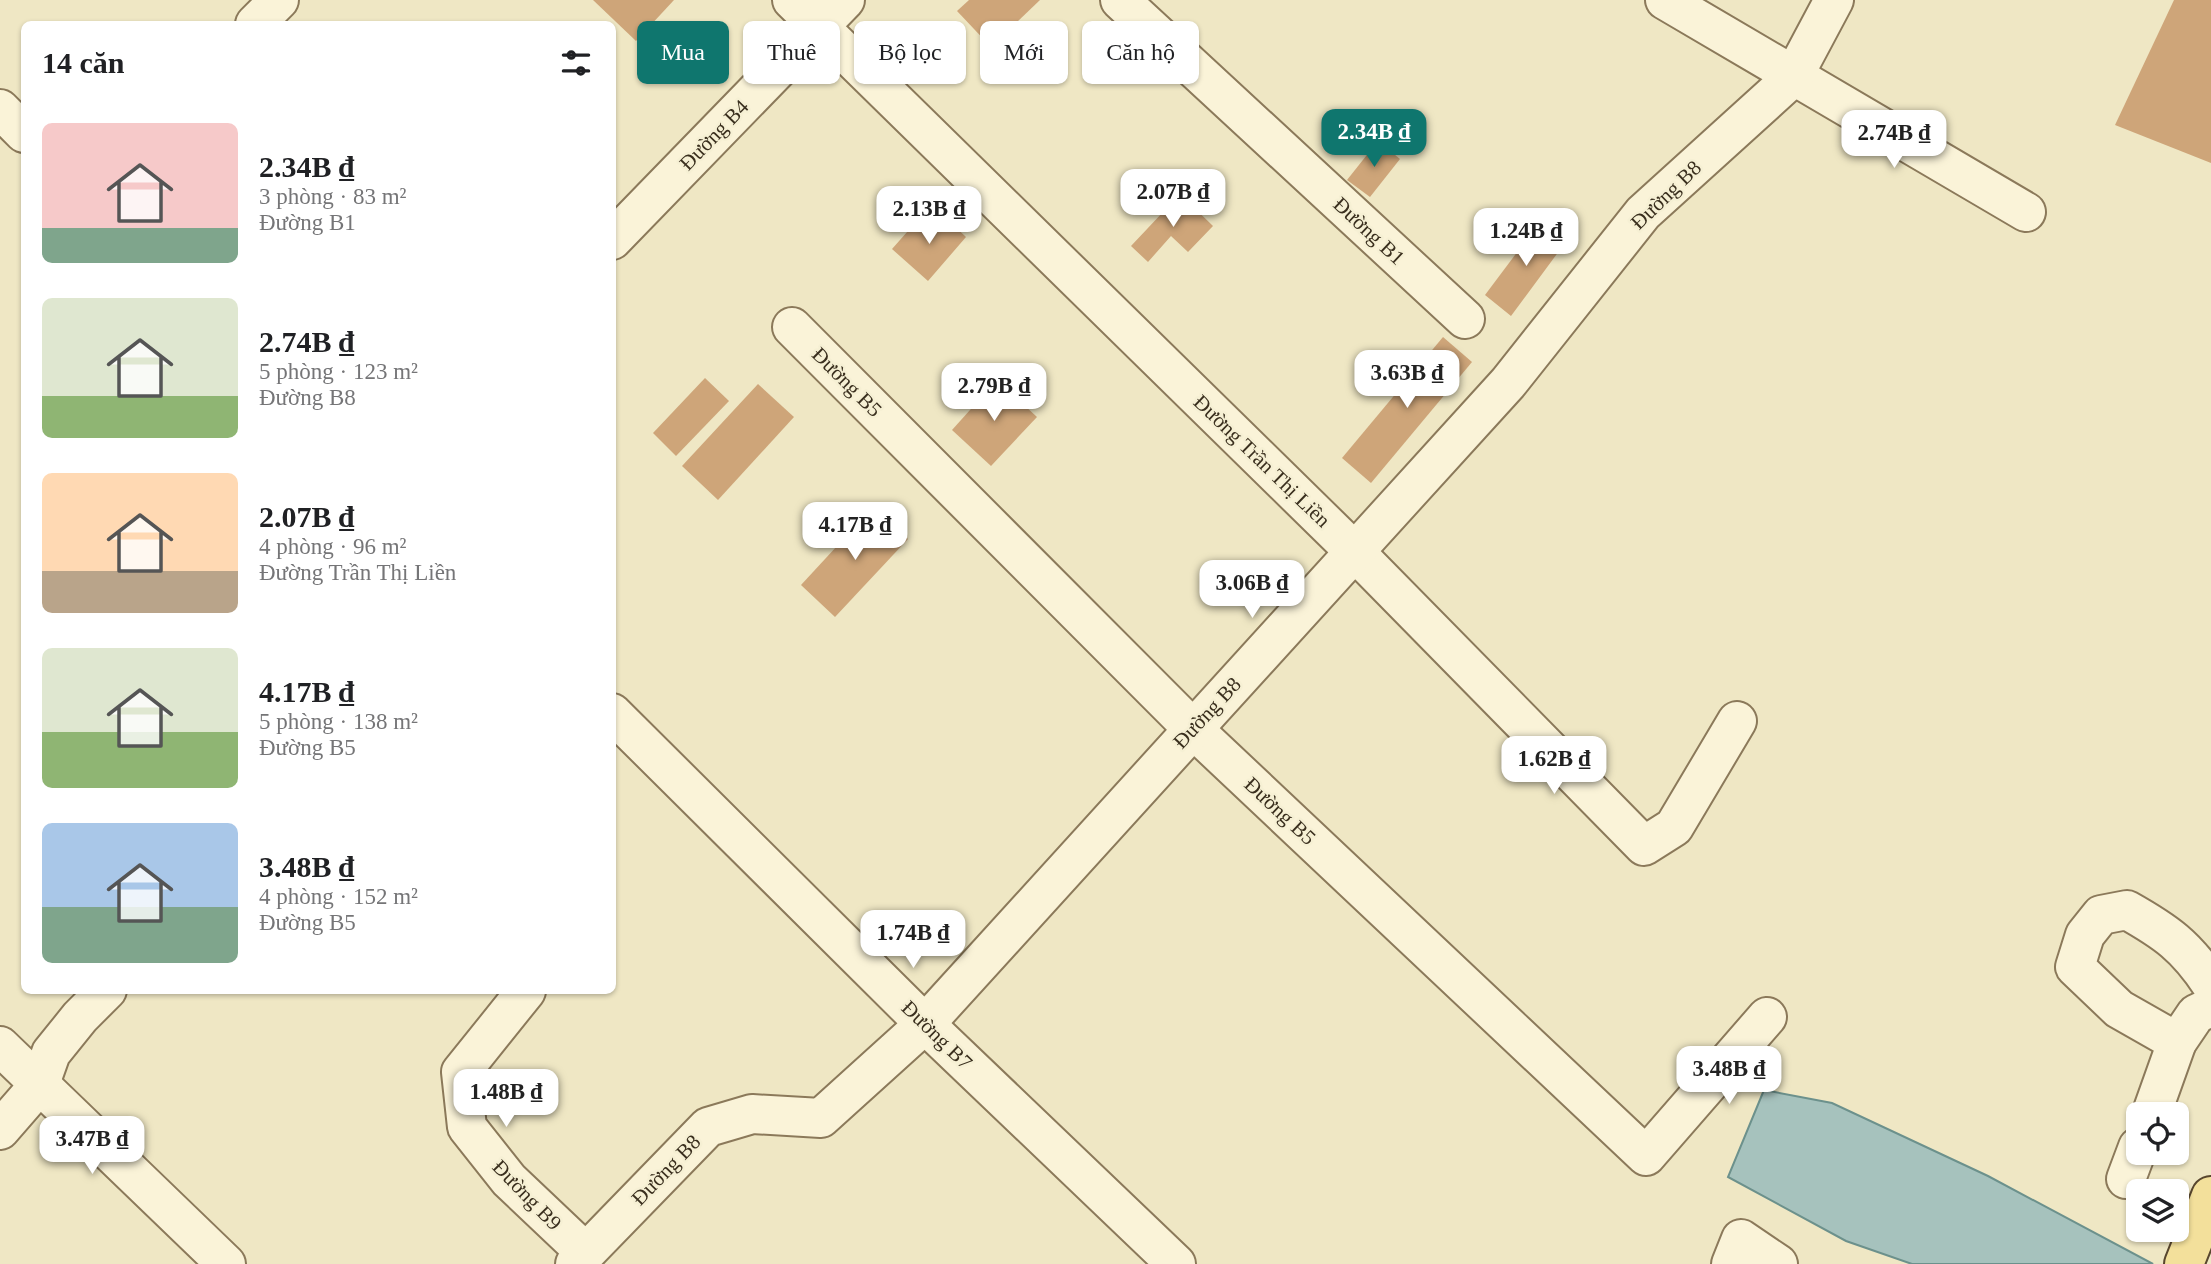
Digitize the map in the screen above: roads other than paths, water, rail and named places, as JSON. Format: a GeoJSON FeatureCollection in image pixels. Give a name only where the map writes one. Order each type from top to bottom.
{"type":"FeatureCollection","features":[{"type":"Feature","properties":{"kind":"main road"},"geometry":{"type":"LineString","coordinates":[[2184,1264],[2211,1196]]}},
{"type":"Feature","properties":{"kind":"street"},"geometry":{"type":"LineString","coordinates":[[258,21],[279,0]]}},
{"type":"Feature","properties":{"kind":"street","name":"Đường B4"},"geometry":{"type":"LineString","coordinates":[[616,235],[805,13],[845,0]]}},
{"type":"Feature","properties":{"kind":"street","name":"Đường B1"},"geometry":{"type":"LineString","coordinates":[[1120,0],[1465,319]]}},
{"type":"Feature","properties":{"kind":"street"},"geometry":{"type":"LineString","coordinates":[[1665,0],[2026,212]]}},
{"type":"Feature","properties":{"kind":"street","name":"Đường B8"},"geometry":{"type":"LineString","coordinates":[[580,1258],[708,1127],[752,1114],[821,1118],[925,1024],[1508,383],[1643,213],[1793,77],[1834,0]]}},
{"type":"Feature","properties":{"kind":"street","name":"Đường Trần Thị Liền"},"geometry":{"type":"LineString","coordinates":[[805,13],[1356,553],[1644,846],[1674,827],[1737,722]]}},
{"type":"Feature","properties":{"kind":"street"},"geometry":{"type":"LineString","coordinates":[[0,109],[21,130]]}},
{"type":"Feature","properties":{"kind":"street","name":"Đường B5"},"geometry":{"type":"LineString","coordinates":[[792,327],[1192,728],[1646,1156],[1767,1017]]}},
{"type":"Feature","properties":{"kind":"street","name":"Đường B7"},"geometry":{"type":"LineString","coordinates":[[616,717],[925,1024],[1176,1264]]}},
{"type":"Feature","properties":{"kind":"street"},"geometry":{"type":"LineString","coordinates":[[2177,1042],[2119,1009],[2075,967],[2085,936],[2101,915],[2127,910],[2165,932],[2195,959],[2211,984]]}},
{"type":"Feature","properties":{"kind":"street"},"geometry":{"type":"LineString","coordinates":[[0,1130],[40,1084],[51,1053],[103,994]]}},
{"type":"Feature","properties":{"kind":"street","name":"Đường B9"},"geometry":{"type":"LineString","coordinates":[[524,994],[461,1072],[467,1128],[509,1180],[580,1258]]}},
{"type":"Feature","properties":{"kind":"street"},"geometry":{"type":"LineString","coordinates":[[2156,1102],[2177,1042],[2196,1014],[2211,1007]]}},
{"type":"Feature","properties":{"kind":"street"},"geometry":{"type":"LineString","coordinates":[[0,1046],[226,1264]]}},
{"type":"Feature","properties":{"kind":"street"},"geometry":{"type":"LineString","coordinates":[[1731,1264],[1741,1239],[1778,1264]]}},
{"type":"Feature","properties":{"kind":"water"},"geometry":{"type":"Polygon","coordinates":[[[1764,1090],[1832,1103],[1988,1176],[2153,1264],[1912,1264],[1846,1241],[1728,1177],[1764,1090]]]}}]}
